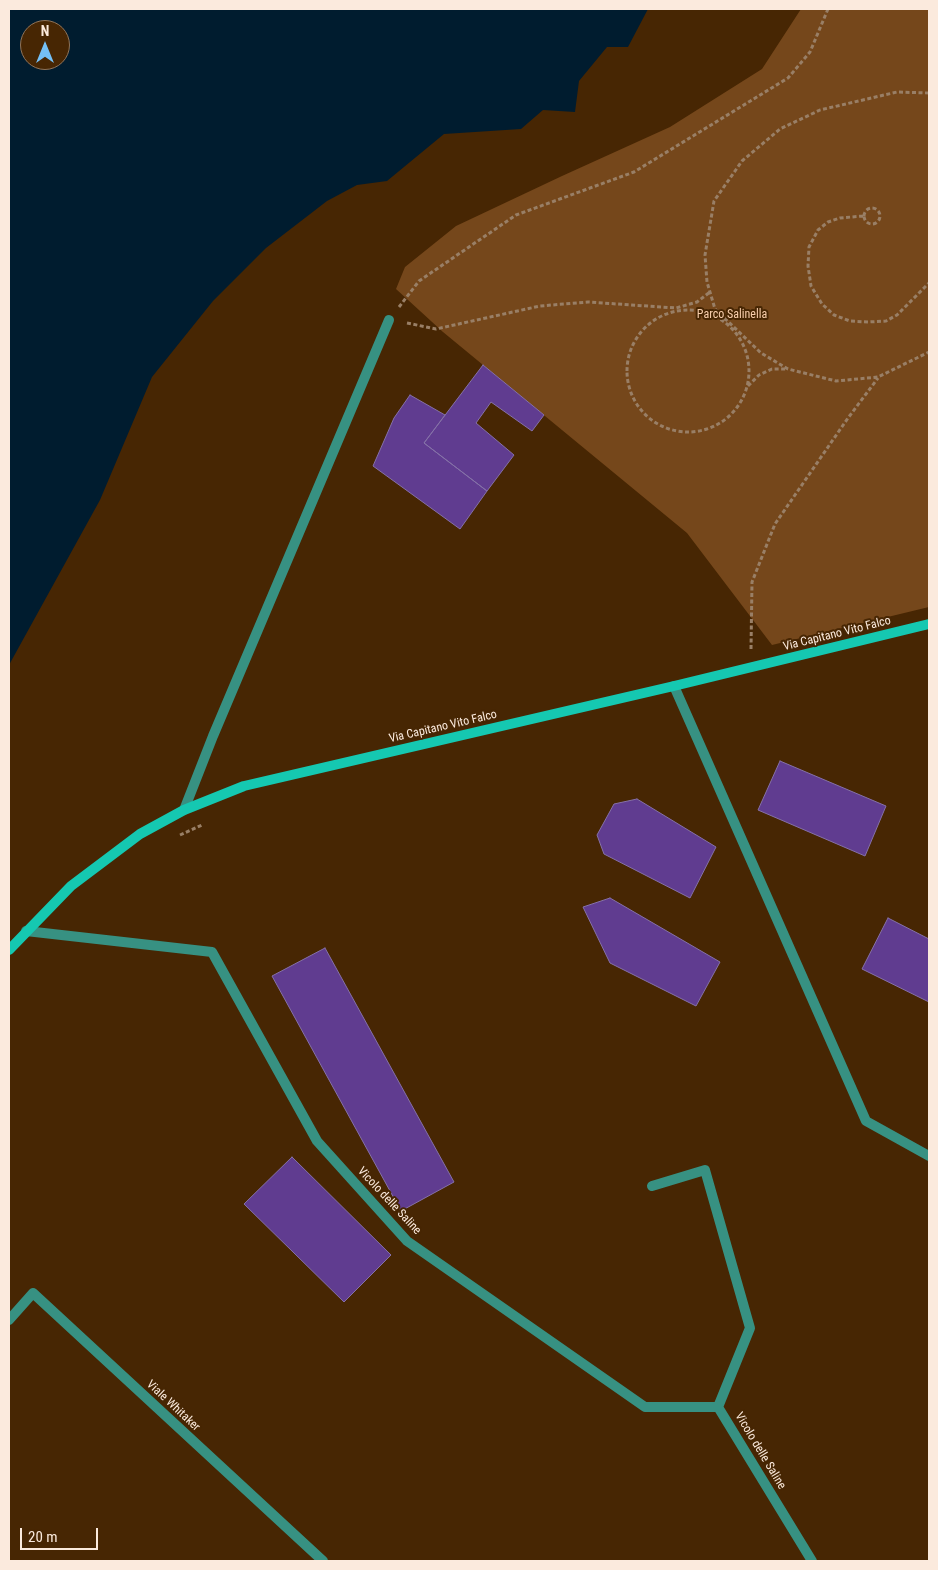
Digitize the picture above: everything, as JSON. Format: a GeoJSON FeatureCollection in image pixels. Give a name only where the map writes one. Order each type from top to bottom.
{"type":"FeatureCollection","features":[{"type":"Feature","properties":{"kind":"street"},"geometry":{"type":"LineString","coordinates":[[184,810],[217,727],[389,320]]}},
{"type":"Feature","properties":{"kind":"street","name":"Via Capitano Vito Falco"},"geometry":{"type":"LineString","coordinates":[[9,950],[71,886],[140,834],[184,810],[244,786],[674,686],[929,624]]}},
{"type":"Feature","properties":{"kind":"street"},"geometry":{"type":"LineString","coordinates":[[674,686],[866,1121],[929,1156]]}},
{"type":"Feature","properties":{"kind":"street","name":"Vicolo delle Saline"},"geometry":{"type":"LineString","coordinates":[[26,931],[212,952],[317,1141],[407,1241],[645,1407],[718,1406],[812,1561]]}},
{"type":"Feature","properties":{"kind":"street"},"geometry":{"type":"LineString","coordinates":[[652,1186],[706,1170],[750,1328],[718,1406]]}},
{"type":"Feature","properties":{"kind":"street","name":"Viale Whitaker"},"geometry":{"type":"LineString","coordinates":[[9,1320],[33,1294],[320,1560]]}},
{"type":"Feature","properties":{"kind":"path"},"geometry":{"type":"LineString","coordinates":[[788,369],[761,353],[718,317],[698,310],[588,302],[540,306],[436,329],[389,320],[419,281],[516,215],[634,172],[788,78],[810,52],[828,9]]}},
{"type":"Feature","properties":{"kind":"path"},"geometry":{"type":"LineString","coordinates":[[710,292],[696,302],[676,308],[657,318],[642,330],[631,347],[626,367],[628,387],[637,406],[650,420],[668,430],[688,433],[708,430],[726,420],[740,405],[748,386],[750,367],[745,347],[735,330],[715,309],[710,292],[707,282],[706,254],[714,202],[742,161],[780,129],[820,110],[897,92],[929,93]]}},
{"type":"Feature","properties":{"kind":"path"},"geometry":{"type":"LineString","coordinates":[[870,207],[876,208],[880,215],[877,222],[872,224],[867,223],[863,216],[864,212],[870,207]]}},
{"type":"Feature","properties":{"kind":"path"},"geometry":{"type":"LineString","coordinates":[[863,216],[840,218],[828,222],[818,230],[809,247],[808,266],[811,286],[822,304],[834,315],[850,321],[886,320],[897,315],[929,283]]}},
{"type":"Feature","properties":{"kind":"path"},"geometry":{"type":"LineString","coordinates":[[748,386],[759,375],[772,369],[788,369],[836,380],[878,377],[929,352]]}},
{"type":"Feature","properties":{"kind":"path"},"geometry":{"type":"LineString","coordinates":[[752,667],[752,582],[775,524],[878,377]]}},
{"type":"Feature","properties":{"kind":"path"},"geometry":{"type":"LineString","coordinates":[[179,836],[204,824]]}},
{"type":"Feature","properties":{"kind":"green space","name":"Parco Salinella"},"geometry":{"type":"Polygon","coordinates":[[[801,9],[929,9],[929,607],[772,645],[687,533],[443,332],[396,289],[405,267],[456,226],[670,127],[762,69],[801,9]]]}},
{"type":"Feature","properties":{"kind":"water"},"geometry":{"type":"Polygon","coordinates":[[[9,9],[648,9],[628,47],[607,47],[579,81],[575,112],[543,110],[521,129],[444,134],[387,181],[357,185],[327,201],[266,248],[213,301],[152,377],[100,500],[9,665],[9,9]]]}},
{"type":"Feature","properties":{"kind":"building"},"geometry":{"type":"Polygon","coordinates":[[[483,365],[544,415],[532,431],[491,402],[476,423],[514,455],[487,491],[424,443],[483,365]]]}},
{"type":"Feature","properties":{"kind":"building"},"geometry":{"type":"Polygon","coordinates":[[[410,395],[445,415],[424,443],[487,491],[460,529],[373,466],[394,418],[410,395]]]}},
{"type":"Feature","properties":{"kind":"building"},"geometry":{"type":"Polygon","coordinates":[[[780,761],[886,806],[865,856],[758,810],[780,761]]]}},
{"type":"Feature","properties":{"kind":"building"},"geometry":{"type":"Polygon","coordinates":[[[637,799],[716,847],[690,898],[604,854],[597,835],[614,804],[637,799]]]}},
{"type":"Feature","properties":{"kind":"building"},"geometry":{"type":"Polygon","coordinates":[[[610,898],[720,962],[696,1006],[610,963],[583,907],[610,898]]]}},
{"type":"Feature","properties":{"kind":"building"},"geometry":{"type":"Polygon","coordinates":[[[888,918],[929,939],[929,1002],[862,969],[888,918]]]}},
{"type":"Feature","properties":{"kind":"building"},"geometry":{"type":"Polygon","coordinates":[[[325,948],[454,1182],[401,1211],[272,976],[325,948]]]}},
{"type":"Feature","properties":{"kind":"building"},"geometry":{"type":"Polygon","coordinates":[[[292,1157],[391,1255],[344,1302],[244,1204],[292,1157]]]}}]}
